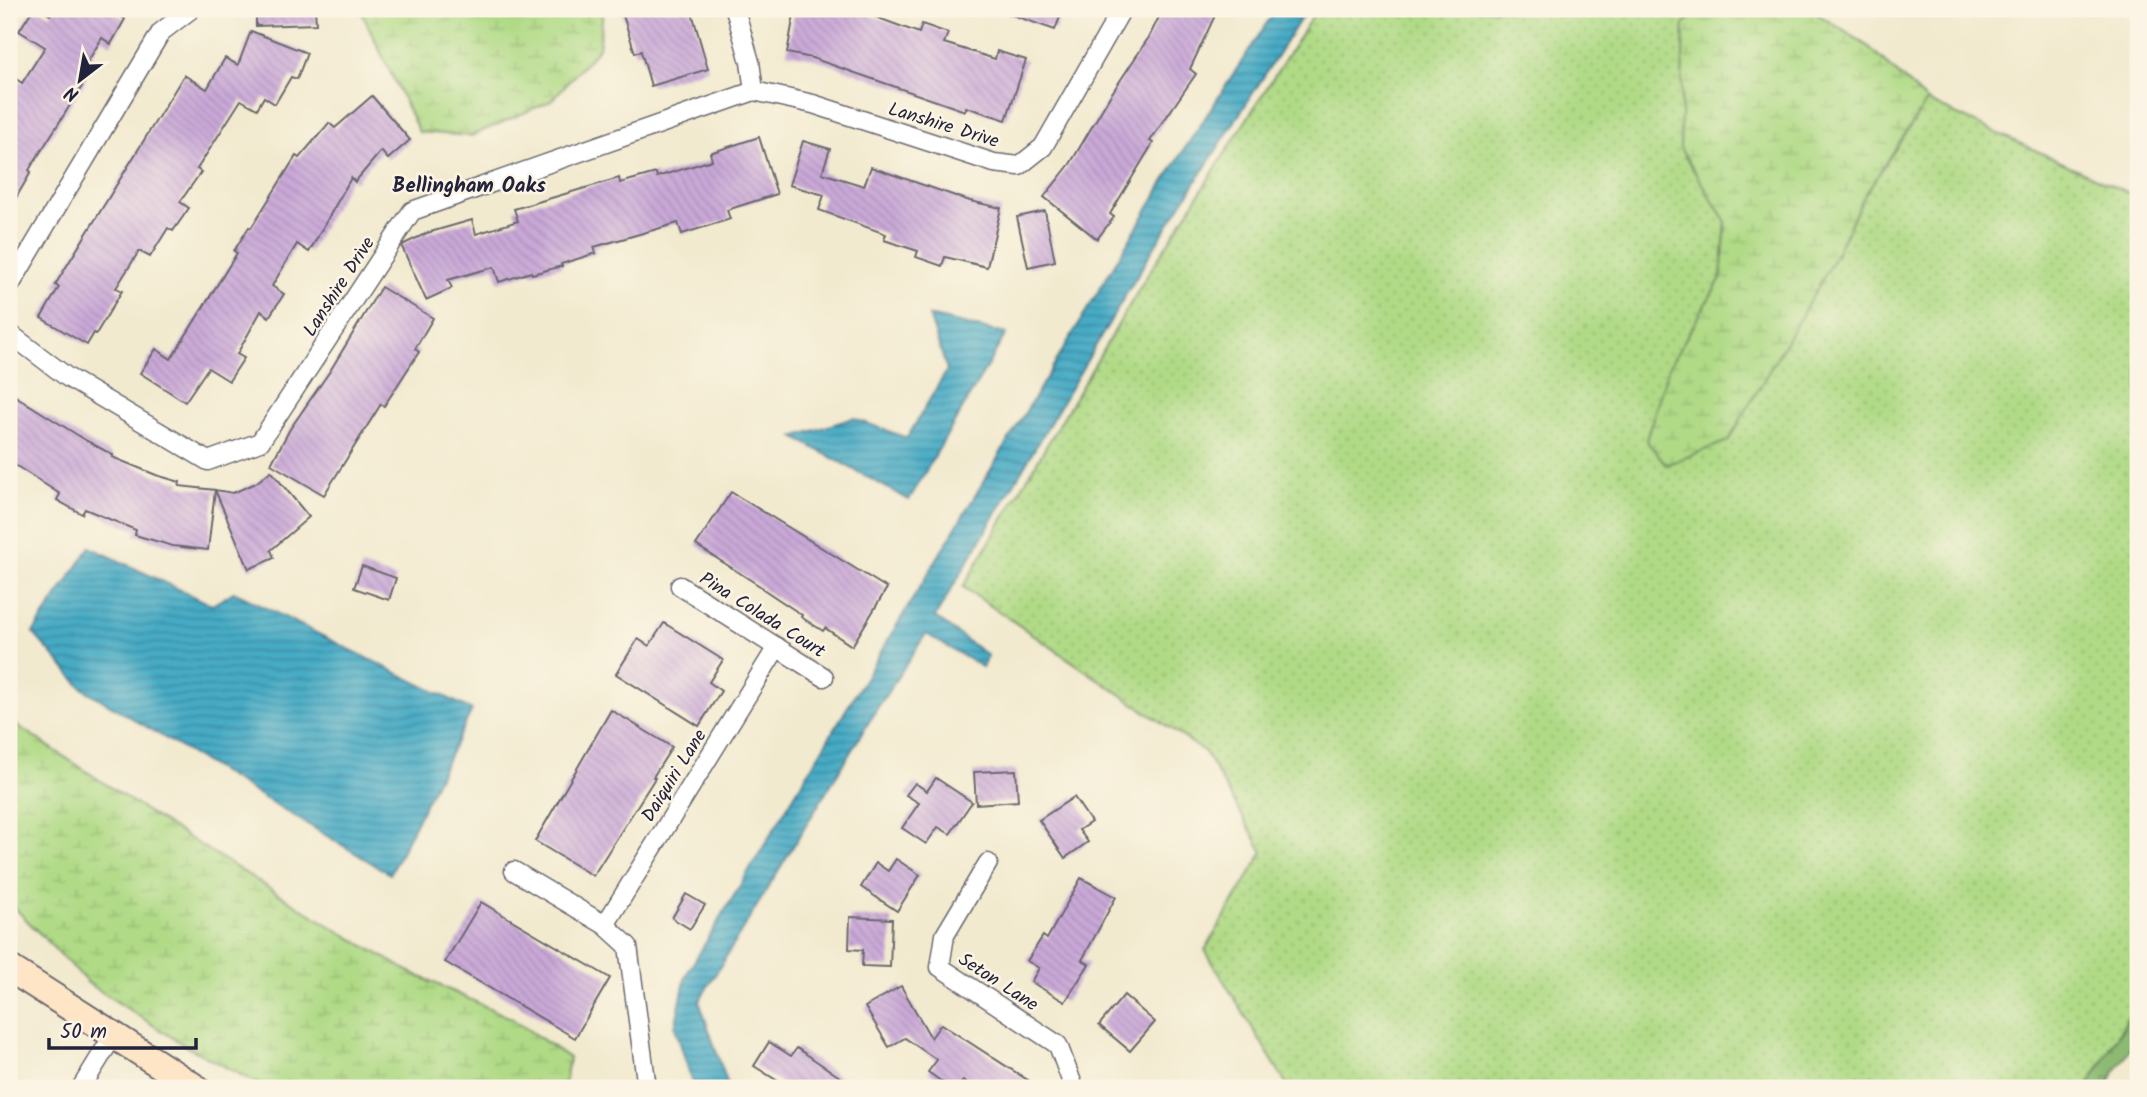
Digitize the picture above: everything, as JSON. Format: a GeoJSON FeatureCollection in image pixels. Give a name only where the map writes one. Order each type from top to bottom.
{"type":"FeatureCollection","features":[{"type":"Feature","properties":{"kind":"street"},"geometry":{"type":"LineString","coordinates":[[736,9],[750,62],[754,91]]}},
{"type":"Feature","properties":{"kind":"street","name":"Lanshire Drive"},"geometry":{"type":"LineString","coordinates":[[9,334],[67,377],[208,461],[260,442],[412,211],[754,91],[813,104],[994,163],[1019,166],[1043,147],[1122,9]]}},
{"type":"Feature","properties":{"kind":"street"},"geometry":{"type":"LineString","coordinates":[[9,287],[161,32],[190,10]]}},
{"type":"Feature","properties":{"kind":"street","name":"Pina Colada Court"},"geometry":{"type":"LineString","coordinates":[[680,586],[824,677]]}},
{"type":"Feature","properties":{"kind":"street","name":"Daiquiri Lane"},"geometry":{"type":"LineString","coordinates":[[605,925],[777,647]]}},
{"type":"Feature","properties":{"kind":"street","name":"Seton Lane"},"geometry":{"type":"LineString","coordinates":[[988,863],[945,935],[940,967],[1059,1045],[1074,1088]]}},
{"type":"Feature","properties":{"kind":"street"},"geometry":{"type":"LineString","coordinates":[[514,871],[605,925],[628,946],[647,1088]]}},
{"type":"Feature","properties":{"kind":"street"},"geometry":{"type":"LineString","coordinates":[[9,968],[196,1088]]}},
{"type":"Feature","properties":{"kind":"street"},"geometry":{"type":"LineString","coordinates":[[81,1088],[113,1036]]}},
{"type":"Feature","properties":{"kind":"green space"},"geometry":{"type":"Polygon","coordinates":[[[360,9],[603,9],[599,48],[551,101],[471,136],[419,132],[360,9]]]}},
{"type":"Feature","properties":{"kind":"green space"},"geometry":{"type":"Polygon","coordinates":[[[1317,9],[1699,9],[1684,25],[1680,148],[1726,222],[1721,278],[1669,367],[1829,268],[1864,196],[1927,101],[2138,197],[2138,1001],[2087,1088],[1289,1088],[1205,950],[1263,852],[1205,752],[963,587],[1145,279],[1317,9]]]}},
{"type":"Feature","properties":{"kind":"green space"},"geometry":{"type":"Polygon","coordinates":[[[1699,9],[1810,9],[1869,47],[1927,101],[1864,196],[1829,268],[1728,441],[1666,465],[1646,440],[1669,367],[1721,278],[1726,222],[1680,148],[1684,25],[1699,9]]]}},
{"type":"Feature","properties":{"kind":"green space"},"geometry":{"type":"Polygon","coordinates":[[[9,720],[152,815],[327,924],[408,971],[511,1018],[569,1058],[564,1088],[266,1088],[187,1047],[88,983],[9,902],[9,720]]]}},
{"type":"Feature","properties":{"kind":"green space"},"geometry":{"type":"Polygon","coordinates":[[[2138,1001],[2138,1036],[2105,1088],[2087,1088],[2138,1001]]]}},
{"type":"Feature","properties":{"kind":"water"},"geometry":{"type":"Polygon","coordinates":[[[1276,9],[1307,9],[1156,244],[935,617],[988,656],[982,667],[926,634],[878,707],[699,1001],[729,1088],[694,1088],[675,1027],[686,975],[1178,159],[1276,9]]]}},
{"type":"Feature","properties":{"kind":"water"},"geometry":{"type":"Polygon","coordinates":[[[929,316],[1006,334],[909,500],[794,437],[853,418],[907,438],[947,370],[929,316]]]}},
{"type":"Feature","properties":{"kind":"water"},"geometry":{"type":"Polygon","coordinates":[[[90,547],[212,605],[234,592],[472,710],[390,874],[82,688],[33,633],[90,547]]]}},
{"type":"Feature","properties":{"kind":"building"},"geometry":{"type":"Polygon","coordinates":[[[33,9],[50,15],[53,9],[108,9],[125,19],[111,44],[102,38],[79,76],[86,80],[29,170],[31,172],[9,210],[9,91],[16,79],[22,83],[45,47],[19,31],[33,9]]]}},
{"type":"Feature","properties":{"kind":"building"},"geometry":{"type":"Polygon","coordinates":[[[256,9],[315,9],[316,24],[256,26],[256,9]]]}},
{"type":"Feature","properties":{"kind":"building"},"geometry":{"type":"Polygon","coordinates":[[[621,9],[691,9],[708,69],[651,86],[641,51],[635,53],[621,9]]]}},
{"type":"Feature","properties":{"kind":"building"},"geometry":{"type":"Polygon","coordinates":[[[795,9],[854,9],[919,33],[922,24],[948,33],[944,43],[995,59],[997,51],[1026,60],[1006,120],[966,107],[965,111],[812,58],[787,53],[795,9]]]}},
{"type":"Feature","properties":{"kind":"building"},"geometry":{"type":"Polygon","coordinates":[[[1001,9],[1063,9],[1055,30],[1001,9]]]}},
{"type":"Feature","properties":{"kind":"building"},"geometry":{"type":"Polygon","coordinates":[[[1163,9],[1218,9],[1190,69],[1196,74],[1150,141],[1153,143],[1110,214],[1114,217],[1097,239],[1044,197],[1070,164],[1149,37],[1163,9]]]}},
{"type":"Feature","properties":{"kind":"building"},"geometry":{"type":"Polygon","coordinates":[[[251,31],[307,53],[297,79],[291,77],[275,104],[264,97],[257,109],[241,100],[197,169],[201,172],[180,202],[189,208],[173,231],[168,228],[150,257],[139,251],[116,288],[122,291],[87,345],[41,318],[59,287],[55,285],[184,75],[207,89],[225,58],[238,65],[251,31]]]}},
{"type":"Feature","properties":{"kind":"building"},"geometry":{"type":"Polygon","coordinates":[[[372,96],[410,140],[388,159],[381,151],[355,182],[351,178],[309,252],[297,244],[272,286],[284,294],[269,317],[261,311],[237,354],[244,358],[229,381],[208,368],[185,402],[140,373],[156,349],[171,359],[237,253],[234,251],[296,156],[299,158],[329,123],[335,128],[372,96]]]}},
{"type":"Feature","properties":{"kind":"building"},"geometry":{"type":"Polygon","coordinates":[[[759,137],[777,194],[727,210],[730,219],[682,234],[678,223],[594,247],[596,253],[561,264],[562,266],[499,282],[494,267],[448,280],[452,288],[426,300],[402,247],[427,233],[472,220],[476,234],[518,221],[514,209],[619,178],[620,183],[656,173],[657,177],[712,160],[710,153],[759,137]]]}},
{"type":"Feature","properties":{"kind":"building"},"geometry":{"type":"Polygon","coordinates":[[[803,141],[830,149],[822,173],[864,186],[871,167],[970,201],[1001,208],[987,267],[945,257],[942,266],[916,257],[918,251],[884,240],[886,234],[819,210],[824,195],[789,185],[803,141]]]}},
{"type":"Feature","properties":{"kind":"building"},"geometry":{"type":"Polygon","coordinates":[[[1045,211],[1055,261],[1028,267],[1017,217],[1045,211]]]}},
{"type":"Feature","properties":{"kind":"building"},"geometry":{"type":"Polygon","coordinates":[[[381,287],[433,318],[415,349],[419,352],[384,406],[381,404],[324,495],[271,464],[290,429],[330,371],[381,287]]]}},
{"type":"Feature","properties":{"kind":"building"},"geometry":{"type":"Polygon","coordinates":[[[9,392],[113,455],[112,457],[180,482],[179,486],[215,490],[208,550],[173,546],[135,535],[136,530],[85,509],[82,514],[57,500],[60,494],[9,461],[9,392]]]}},
{"type":"Feature","properties":{"kind":"building"},"geometry":{"type":"Polygon","coordinates":[[[271,471],[309,517],[271,550],[274,558],[249,569],[215,490],[233,493],[256,483],[271,471]]]}},
{"type":"Feature","properties":{"kind":"building"},"geometry":{"type":"Polygon","coordinates":[[[731,492],[887,588],[852,646],[825,628],[823,631],[801,617],[802,615],[763,588],[696,545],[731,492]]]}},
{"type":"Feature","properties":{"kind":"building"},"geometry":{"type":"Polygon","coordinates":[[[362,566],[396,578],[389,600],[354,588],[362,566]]]}},
{"type":"Feature","properties":{"kind":"building"},"geometry":{"type":"Polygon","coordinates":[[[664,623],[723,660],[709,682],[721,691],[699,726],[616,674],[638,639],[649,646],[664,623]]]}},
{"type":"Feature","properties":{"kind":"building"},"geometry":{"type":"Polygon","coordinates":[[[611,710],[672,747],[593,876],[535,841],[611,710]]]}},
{"type":"Feature","properties":{"kind":"building"},"geometry":{"type":"Polygon","coordinates":[[[1016,770],[1018,801],[976,804],[974,772],[1016,770]]]}},
{"type":"Feature","properties":{"kind":"building"},"geometry":{"type":"Polygon","coordinates":[[[936,778],[972,802],[950,834],[938,827],[926,844],[902,828],[919,803],[906,795],[915,783],[927,791],[936,778]]]}},
{"type":"Feature","properties":{"kind":"building"},"geometry":{"type":"Polygon","coordinates":[[[1074,797],[1091,822],[1079,830],[1088,842],[1065,858],[1039,820],[1074,797]]]}},
{"type":"Feature","properties":{"kind":"building"},"geometry":{"type":"Polygon","coordinates":[[[896,859],[920,875],[897,911],[861,887],[876,863],[888,871],[896,859]]]}},
{"type":"Feature","properties":{"kind":"building"},"geometry":{"type":"Polygon","coordinates":[[[1081,878],[1116,897],[1082,960],[1089,964],[1065,1002],[1031,982],[1039,968],[1027,961],[1043,936],[1047,939],[1081,878]]]}},
{"type":"Feature","properties":{"kind":"building"},"geometry":{"type":"Polygon","coordinates":[[[686,894],[705,905],[690,929],[672,918],[686,894]]]}},
{"type":"Feature","properties":{"kind":"building"},"geometry":{"type":"Polygon","coordinates":[[[481,902],[610,978],[575,1038],[445,962],[481,902]]]}},
{"type":"Feature","properties":{"kind":"building"},"geometry":{"type":"Polygon","coordinates":[[[850,917],[892,919],[890,967],[862,966],[863,950],[849,949],[850,917]]]}},
{"type":"Feature","properties":{"kind":"building"},"geometry":{"type":"Polygon","coordinates":[[[901,986],[931,1038],[941,1024],[1040,1088],[975,1088],[963,1081],[958,1088],[951,1088],[928,1072],[937,1060],[905,1038],[889,1047],[865,1007],[901,986]]]}},
{"type":"Feature","properties":{"kind":"building"},"geometry":{"type":"Polygon","coordinates":[[[1124,995],[1155,1022],[1130,1051],[1099,1025],[1124,995]]]}},
{"type":"Feature","properties":{"kind":"building"},"geometry":{"type":"Polygon","coordinates":[[[769,1042],[791,1056],[797,1048],[856,1088],[789,1088],[754,1066],[769,1042]]]}},
{"type":"Feature","properties":{"kind":"district","name":"Bellingham Oaks"},"geometry":{"type":"Point","coordinates":[469,185]}}]}
